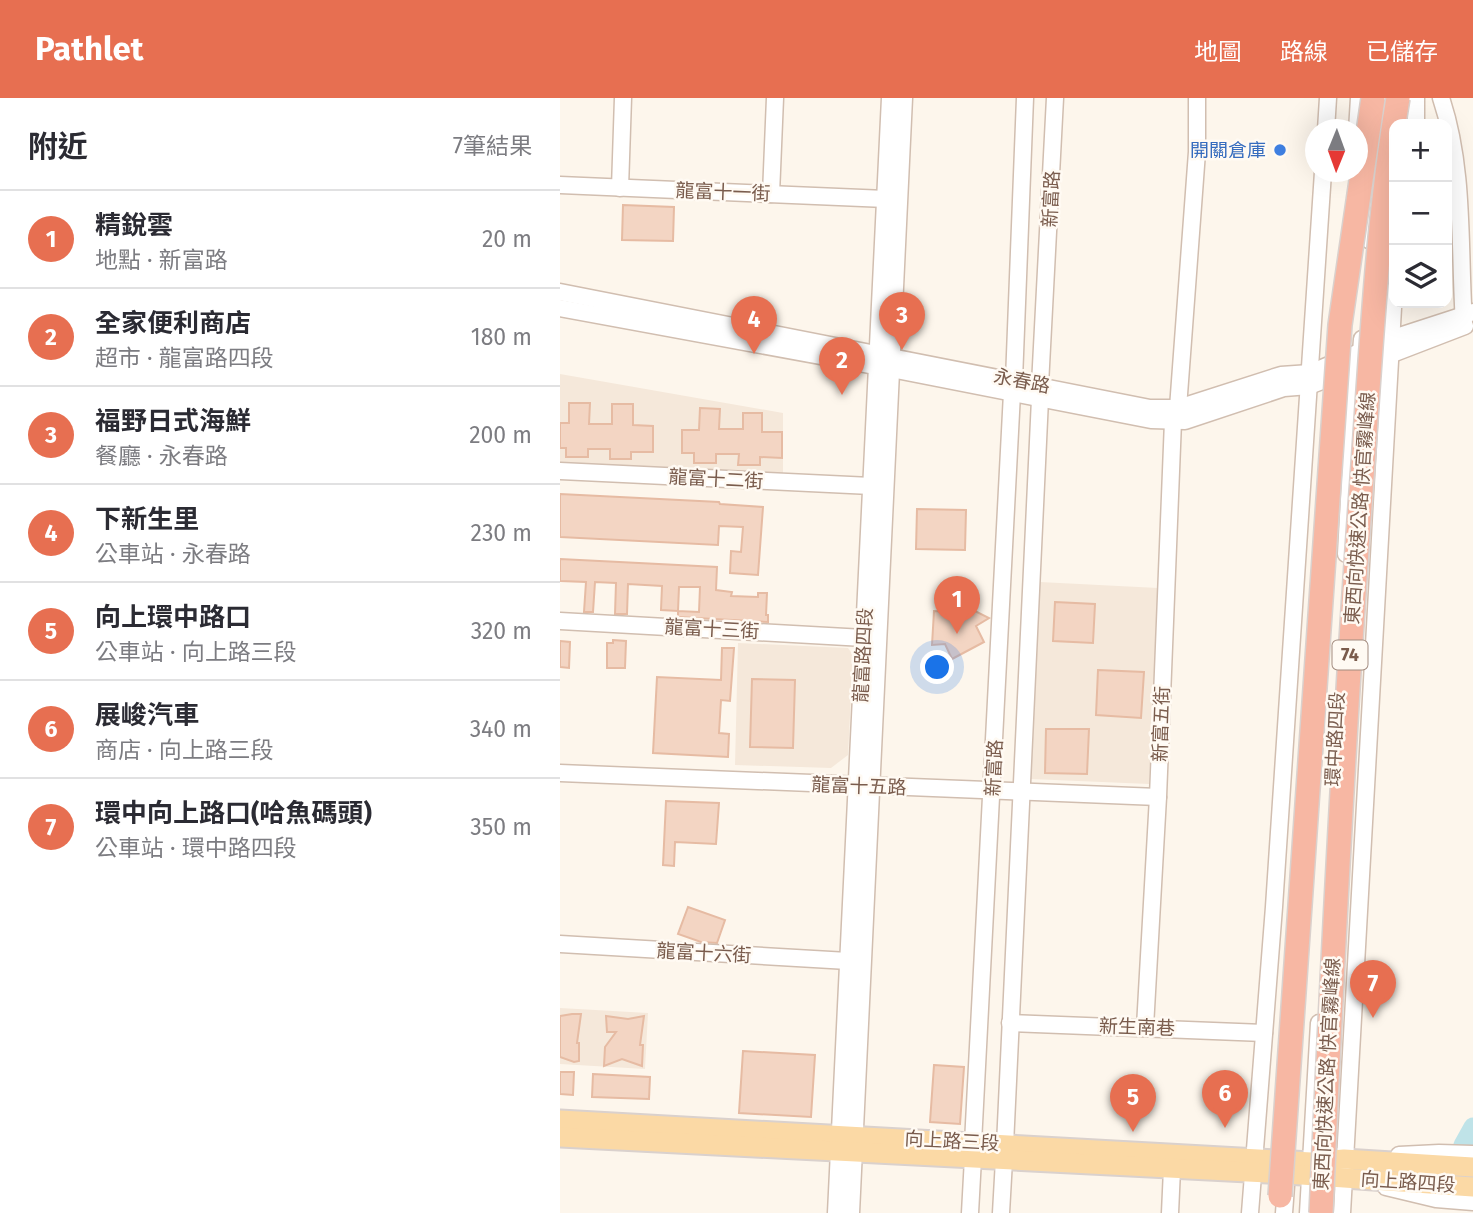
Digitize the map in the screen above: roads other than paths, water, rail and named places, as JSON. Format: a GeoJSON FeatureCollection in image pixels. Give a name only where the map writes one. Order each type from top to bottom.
{"type":"FeatureCollection","features":[{"type":"Feature","properties":{"kind":"highway","name":"東西向快速公路 快官霧峰線"},"geometry":{"type":"LineString","coordinates":[[1282,1205],[1340,326],[1373,98]]}},
{"type":"Feature","properties":{"kind":"highway","name":"東西向快速公路 快官霧峰線"},"geometry":{"type":"LineString","coordinates":[[1321,1213],[1340,811],[1355,570],[1374,315],[1391,140],[1398,98]]}},
{"type":"Feature","properties":{"kind":"main road","name":"向上路三段"},"geometry":{"type":"LineString","coordinates":[[560,1120],[847,1143],[1310,1169],[1343,1168]]}},
{"type":"Feature","properties":{"kind":"main road","name":"向上路三段"},"geometry":{"type":"LineString","coordinates":[[560,1137],[847,1143]]}},
{"type":"Feature","properties":{"kind":"main road","name":"向上路三段"},"geometry":{"type":"LineString","coordinates":[[1004,1152],[1172,1168],[1254,1166]]}},
{"type":"Feature","properties":{"kind":"main road","name":"向上路四段"},"geometry":{"type":"LineString","coordinates":[[1343,1168],[1473,1167]]}},
{"type":"Feature","properties":{"kind":"main road","name":"向上路四段"},"geometry":{"type":"LineString","coordinates":[[1343,1168],[1473,1186]]}},
{"type":"Feature","properties":{"kind":"street"},"geometry":{"type":"LineString","coordinates":[[620,188],[623,98]]}},
{"type":"Feature","properties":{"kind":"street"},"geometry":{"type":"LineString","coordinates":[[772,194],[775,98]]}},
{"type":"Feature","properties":{"kind":"street","name":"龍富路四段"},"geometry":{"type":"LineString","coordinates":[[836,1213],[847,1143],[884,361],[890,98]]}},
{"type":"Feature","properties":{"kind":"street","name":"龍富路四段"},"geometry":{"type":"LineString","coordinates":[[851,1213],[847,1143],[848,961],[864,787],[864,638],[871,486],[884,361],[904,98]]}},
{"type":"Feature","properties":{"kind":"street","name":"新富路"},"geometry":{"type":"LineString","coordinates":[[970,1213],[1013,386],[1025,98]]}},
{"type":"Feature","properties":{"kind":"street","name":"新富路"},"geometry":{"type":"LineString","coordinates":[[1001,1213],[1055,98]]}},
{"type":"Feature","properties":{"kind":"street","name":"新富五街"},"geometry":{"type":"LineString","coordinates":[[1145,1027],[1175,415],[1197,152],[1196,98]]}},
{"type":"Feature","properties":{"kind":"street"},"geometry":{"type":"LineString","coordinates":[[1327,119],[1328,98]]}},
{"type":"Feature","properties":{"kind":"street"},"geometry":{"type":"LineString","coordinates":[[1358,119],[1359,98]]}},
{"type":"Feature","properties":{"kind":"street","name":"環中路四段"},"geometry":{"type":"LineString","coordinates":[[1282,1205],[1351,362],[1379,98]]}},
{"type":"Feature","properties":{"kind":"street"},"geometry":{"type":"LineString","coordinates":[[1403,119],[1404,98]]}},
{"type":"Feature","properties":{"kind":"street"},"geometry":{"type":"LineString","coordinates":[[1416,98],[1416,119]]}},
{"type":"Feature","properties":{"kind":"street"},"geometry":{"type":"LineString","coordinates":[[1441,98],[1449,122],[1455,160],[1469,319]]}},
{"type":"Feature","properties":{"kind":"street"},"geometry":{"type":"LineString","coordinates":[[1250,1213],[1322,182]]}},
{"type":"Feature","properties":{"kind":"street","name":"環中路四段"},"geometry":{"type":"LineString","coordinates":[[1308,1213],[1351,362],[1356,182]]}},
{"type":"Feature","properties":{"kind":"street","name":"龍富十一街"},"geometry":{"type":"LineString","coordinates":[[560,185],[886,199]]}},
{"type":"Feature","properties":{"kind":"street","name":"永春路"},"geometry":{"type":"LineString","coordinates":[[560,292],[1013,386],[1151,421],[1175,415],[1185,421],[1310,379],[1469,319]]}},
{"type":"Feature","properties":{"kind":"street","name":"永春路"},"geometry":{"type":"LineString","coordinates":[[560,308],[884,361]]}},
{"type":"Feature","properties":{"kind":"street","name":"環中路四段"},"geometry":{"type":"LineString","coordinates":[[1342,1213],[1393,308]]}},
{"type":"Feature","properties":{"kind":"street","name":"龍富十二街"},"geometry":{"type":"LineString","coordinates":[[560,471],[871,486]]}},
{"type":"Feature","properties":{"kind":"street","name":"龍富十三街"},"geometry":{"type":"LineString","coordinates":[[560,621],[864,638]]}},
{"type":"Feature","properties":{"kind":"street","name":"龍富十五路"},"geometry":{"type":"LineString","coordinates":[[560,774],[1158,797]]}},
{"type":"Feature","properties":{"kind":"street","name":"龍富十六街"},"geometry":{"type":"LineString","coordinates":[[560,944],[848,961]]}},
{"type":"Feature","properties":{"kind":"street","name":"新生南巷"},"geometry":{"type":"LineString","coordinates":[[1010,1023],[1264,1033]]}},
{"type":"Feature","properties":{"kind":"street"},"geometry":{"type":"LineString","coordinates":[[1343,1168],[1439,1153],[1473,1154]]}},
{"type":"Feature","properties":{"kind":"street"},"geometry":{"type":"LineString","coordinates":[[1170,1213],[1172,1168]]}},
{"type":"Feature","properties":{"kind":"street"},"geometry":{"type":"LineString","coordinates":[[1343,1168],[1436,1199],[1473,1202]]}},
{"type":"Feature","properties":{"kind":"waterway"},"geometry":{"type":"LineString","coordinates":[[1463,1145],[1473,1127]]}},
{"type":"Feature","properties":{"kind":"place","name":"開關倉庫"},"geometry":{"type":"Point","coordinates":[1280,150]}},
{"type":"Feature","properties":{"kind":"place","name":"福野日式海鮮"},"geometry":{"type":"Point","coordinates":[902,350]}},
{"type":"Feature","properties":{"kind":"place","name":"下新生里"},"geometry":{"type":"Point","coordinates":[754,354]}},
{"type":"Feature","properties":{"kind":"place","name":"全家便利商店"},"geometry":{"type":"Point","coordinates":[842,395]}},
{"type":"Feature","properties":{"kind":"place","name":"精銳雲"},"geometry":{"type":"Point","coordinates":[957,634]}},
{"type":"Feature","properties":{"kind":"place","name":"環中向上路口(哈魚碼頭)"},"geometry":{"type":"Point","coordinates":[1373,1018]}},
{"type":"Feature","properties":{"kind":"place","name":"展峻汽車"},"geometry":{"type":"Point","coordinates":[1225,1128]}},
{"type":"Feature","properties":{"kind":"place","name":"向上環中路口"},"geometry":{"type":"Point","coordinates":[1133,1132]}}]}
